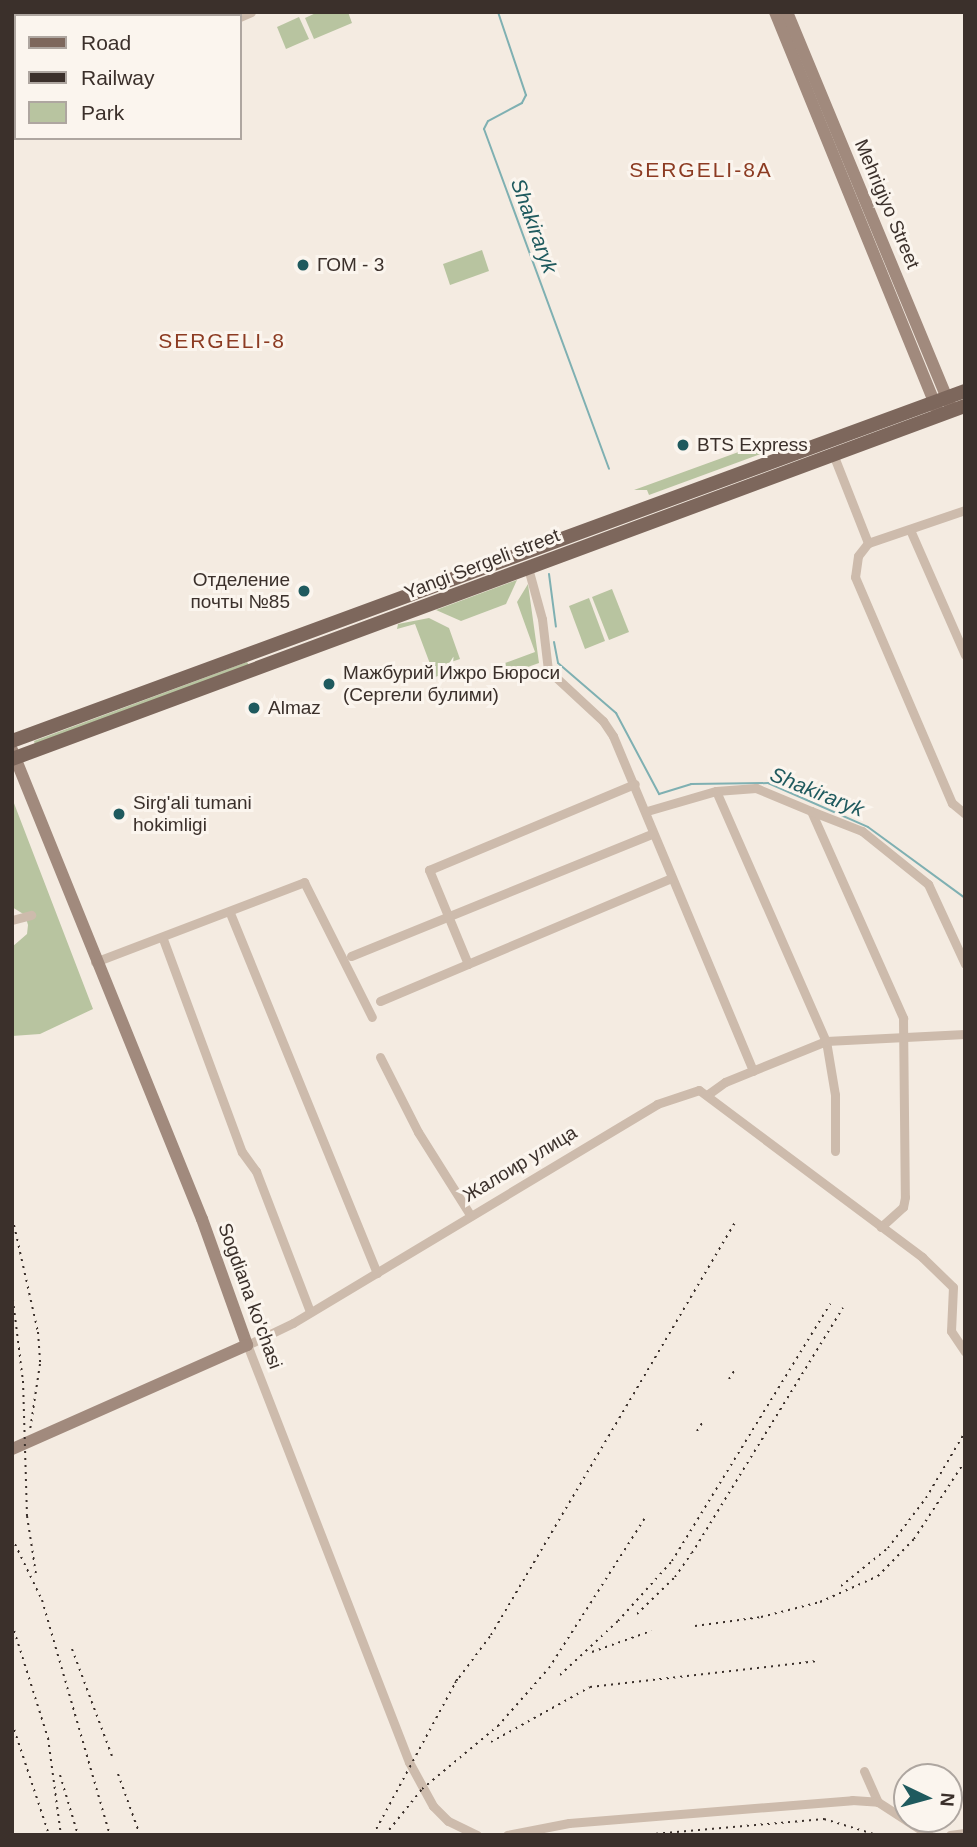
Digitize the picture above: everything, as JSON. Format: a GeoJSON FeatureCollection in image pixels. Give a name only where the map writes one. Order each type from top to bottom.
{"type":"FeatureCollection","features":[{"type":"Feature","properties":{"kind":"main road","name":"Yangi Sergeli street"},"geometry":{"type":"LineString","coordinates":[[13,755],[390,619],[833,454],[947,406],[965,391]]}},
{"type":"Feature","properties":{"kind":"main road","name":"Yangi Sergeli street"},"geometry":{"type":"LineString","coordinates":[[12,741],[583,530],[947,406]]}},
{"type":"Feature","properties":{"kind":"main road"},"geometry":{"type":"LineString","coordinates":[[583,530],[590,545]]}},
{"type":"Feature","properties":{"kind":"main road"},"geometry":{"type":"LineString","coordinates":[[384,603],[390,619]]}},
{"type":"Feature","properties":{"kind":"main road"},"geometry":{"type":"LineString","coordinates":[[247,654],[253,669]]}},
{"type":"Feature","properties":{"kind":"street","name":"Mehrigiyo Street"},"geometry":{"type":"LineString","coordinates":[[775,12],[947,406]]}},
{"type":"Feature","properties":{"kind":"street","name":"Mehrigiyo Street"},"geometry":{"type":"LineString","coordinates":[[787,12],[947,406]]}},
{"type":"Feature","properties":{"kind":"street"},"geometry":{"type":"LineString","coordinates":[[833,454],[868,543]]}},
{"type":"Feature","properties":{"kind":"street"},"geometry":{"type":"LineString","coordinates":[[965,510],[911,531],[868,543],[855,564],[859,592],[952,803],[965,814]]}},
{"type":"Feature","properties":{"kind":"street"},"geometry":{"type":"LineString","coordinates":[[911,531],[965,655]]}},
{"type":"Feature","properties":{"kind":"street"},"geometry":{"type":"LineString","coordinates":[[528,568],[542,620],[548,670],[603,721],[647,811],[652,834],[753,1071]]}},
{"type":"Feature","properties":{"kind":"street","name":"Sogdiana ko'chasi"},"geometry":{"type":"LineString","coordinates":[[13,755],[95,962],[202,1219],[247,1345],[417,1780],[448,1821],[477,1835]]}},
{"type":"Feature","properties":{"kind":"street"},"geometry":{"type":"LineString","coordinates":[[468,964],[429,870],[635,784]]}},
{"type":"Feature","properties":{"kind":"street"},"geometry":{"type":"LineString","coordinates":[[647,811],[716,791],[767,789],[811,811],[862,831],[928,884],[965,964]]}},
{"type":"Feature","properties":{"kind":"street"},"geometry":{"type":"LineString","coordinates":[[716,791],[826,1041],[835,1095],[835,1152]]}},
{"type":"Feature","properties":{"kind":"street"},"geometry":{"type":"LineString","coordinates":[[811,811],[903,1018],[905,1197],[903,1207],[881,1227]]}},
{"type":"Feature","properties":{"kind":"street"},"geometry":{"type":"LineString","coordinates":[[351,956],[652,834]]}},
{"type":"Feature","properties":{"kind":"street"},"geometry":{"type":"LineString","coordinates":[[380,1001],[671,878]]}},
{"type":"Feature","properties":{"kind":"street"},"geometry":{"type":"LineString","coordinates":[[95,962],[163,939],[304,882],[372,1017]]}},
{"type":"Feature","properties":{"kind":"street"},"geometry":{"type":"LineString","coordinates":[[230,913],[377,1273]]}},
{"type":"Feature","properties":{"kind":"street"},"geometry":{"type":"LineString","coordinates":[[12,919],[31,915]]}},
{"type":"Feature","properties":{"kind":"street"},"geometry":{"type":"LineString","coordinates":[[163,939],[242,1152],[256,1171],[310,1312]]}},
{"type":"Feature","properties":{"kind":"street"},"geometry":{"type":"LineString","coordinates":[[965,1034],[826,1041],[753,1071],[707,1095],[881,1227],[953,1287],[960,1314],[951,1331],[965,1352]]}},
{"type":"Feature","properties":{"kind":"street"},"geometry":{"type":"LineString","coordinates":[[380,1057],[418,1132],[471,1216]]}},
{"type":"Feature","properties":{"kind":"street","name":"Жалоир улица"},"geometry":{"type":"LineString","coordinates":[[12,1449],[247,1345],[310,1312],[657,1104],[699,1090],[707,1095]]}},
{"type":"Feature","properties":{"kind":"street"},"geometry":{"type":"LineString","coordinates":[[953,1287],[965,1283]]}},
{"type":"Feature","properties":{"kind":"street"},"geometry":{"type":"LineString","coordinates":[[864,1772],[878,1802]]}},
{"type":"Feature","properties":{"kind":"street"},"geometry":{"type":"LineString","coordinates":[[507,1835],[569,1823],[852,1800],[878,1802],[929,1835]]}},
{"type":"Feature","properties":{"kind":"street"},"geometry":{"type":"LineString","coordinates":[[950,1835],[965,1833]]}},
{"type":"Feature","properties":{"kind":"green space"},"geometry":{"type":"Polygon","coordinates":[[[318,12],[348,12],[352,23],[314,39],[305,18],[318,12]]]}},
{"type":"Feature","properties":{"kind":"green space"},"geometry":{"type":"Polygon","coordinates":[[[299,17],[309,39],[286,49],[277,27],[299,17]]]}},
{"type":"Feature","properties":{"kind":"green space"},"geometry":{"type":"Polygon","coordinates":[[[482,250],[489,271],[450,285],[443,264],[482,250]]]}},
{"type":"Feature","properties":{"kind":"green space"},"geometry":{"type":"Polygon","coordinates":[[[777,438],[780,447],[649,495],[647,490],[634,490],[777,438]]]}},
{"type":"Feature","properties":{"kind":"green space"},"geometry":{"type":"Polygon","coordinates":[[[517,580],[506,604],[461,621],[436,610],[517,580]]]}},
{"type":"Feature","properties":{"kind":"green space"},"geometry":{"type":"Polygon","coordinates":[[[528,584],[539,663],[508,674],[505,663],[535,652],[517,602],[528,584]]]}},
{"type":"Feature","properties":{"kind":"green space"},"geometry":{"type":"Polygon","coordinates":[[[612,589],[629,632],[609,640],[592,597],[612,589]]]}},
{"type":"Feature","properties":{"kind":"green space"},"geometry":{"type":"Polygon","coordinates":[[[589,598],[605,641],[585,649],[569,606],[589,598]]]}},
{"type":"Feature","properties":{"kind":"green space"},"geometry":{"type":"Polygon","coordinates":[[[429,618],[449,628],[460,659],[445,664],[447,673],[435,677],[415,624],[397,629],[398,624],[429,618]]]}},
{"type":"Feature","properties":{"kind":"green space"},"geometry":{"type":"Polygon","coordinates":[[[247,662],[249,665],[35,745],[34,741],[247,662]]]}},
{"type":"Feature","properties":{"kind":"green space"},"geometry":{"type":"Polygon","coordinates":[[[12,798],[93,1009],[40,1034],[12,1036],[12,947],[27,934],[28,925],[25,915],[12,907],[12,798]]]}},
{"type":"Feature","properties":{"kind":"waterway","name":"Shakiraryk"},"geometry":{"type":"LineString","coordinates":[[498,12],[526,95],[522,103],[488,121],[484,129],[609,469]]}},
{"type":"Feature","properties":{"kind":"waterway","name":"Shakiraryk"},"geometry":{"type":"LineString","coordinates":[[549,574],[556,627]]}},
{"type":"Feature","properties":{"kind":"waterway","name":"Shakiraryk"},"geometry":{"type":"LineString","coordinates":[[554,642],[558,663],[616,713],[659,794],[691,784],[768,783],[868,827],[965,898]]}},
{"type":"Feature","properties":{"kind":"railway"},"geometry":{"type":"LineString","coordinates":[[455,1683],[491,1635],[736,1220]]}},
{"type":"Feature","properties":{"kind":"railway"},"geometry":{"type":"LineString","coordinates":[[14,1225],[38,1332],[40,1364],[30,1430]]}},
{"type":"Feature","properties":{"kind":"railway"},"geometry":{"type":"LineString","coordinates":[[12,1292],[23,1381],[27,1516],[36,1574]]}},
{"type":"Feature","properties":{"kind":"railway"},"geometry":{"type":"LineString","coordinates":[[560,1675],[618,1621],[672,1561],[830,1304]]}},
{"type":"Feature","properties":{"kind":"railway"},"geometry":{"type":"LineString","coordinates":[[637,1614],[675,1577],[692,1553],[843,1308]]}},
{"type":"Feature","properties":{"kind":"railway"},"geometry":{"type":"LineString","coordinates":[[729,1379],[736,1368]]}},
{"type":"Feature","properties":{"kind":"railway"},"geometry":{"type":"LineString","coordinates":[[697,1431],[704,1420]]}},
{"type":"Feature","properties":{"kind":"railway"},"geometry":{"type":"LineString","coordinates":[[841,1586],[888,1548],[926,1498],[965,1432]]}},
{"type":"Feature","properties":{"kind":"railway"},"geometry":{"type":"LineString","coordinates":[[695,1626],[761,1617],[820,1602],[878,1576],[914,1539],[965,1461]]}},
{"type":"Feature","properties":{"kind":"railway"},"geometry":{"type":"LineString","coordinates":[[385,1835],[422,1789],[498,1726],[549,1668],[645,1518]]}},
{"type":"Feature","properties":{"kind":"railway"},"geometry":{"type":"LineString","coordinates":[[12,1538],[42,1600],[110,1835]]}},
{"type":"Feature","properties":{"kind":"railway"},"geometry":{"type":"LineString","coordinates":[[12,1624],[48,1738],[61,1835]]}},
{"type":"Feature","properties":{"kind":"railway"},"geometry":{"type":"LineString","coordinates":[[592,1652],[651,1631]]}},
{"type":"Feature","properties":{"kind":"railway"},"geometry":{"type":"LineString","coordinates":[[72,1649],[112,1756]]}},
{"type":"Feature","properties":{"kind":"railway"},"geometry":{"type":"LineString","coordinates":[[491,1742],[590,1687],[818,1661]]}},
{"type":"Feature","properties":{"kind":"railway"},"geometry":{"type":"LineString","coordinates":[[373,1835],[459,1676]]}},
{"type":"Feature","properties":{"kind":"railway"},"geometry":{"type":"LineString","coordinates":[[12,1723],[49,1835]]}},
{"type":"Feature","properties":{"kind":"railway"},"geometry":{"type":"LineString","coordinates":[[118,1774],[140,1835]]}},
{"type":"Feature","properties":{"kind":"railway"},"geometry":{"type":"LineString","coordinates":[[60,1775],[78,1835]]}},
{"type":"Feature","properties":{"kind":"railway"},"geometry":{"type":"LineString","coordinates":[[642,1835],[824,1819],[877,1835]]}},
{"type":"Feature","properties":{"kind":"place","name":"ГОМ - 3"},"geometry":{"type":"Point","coordinates":[303,265]}},
{"type":"Feature","properties":{"kind":"place","name":"BTS Express"},"geometry":{"type":"Point","coordinates":[683,445]}},
{"type":"Feature","properties":{"kind":"place","name":"Отделение почты №85"},"geometry":{"type":"Point","coordinates":[304,591]}},
{"type":"Feature","properties":{"kind":"place","name":"Мажбурий Ижро Бюроси (Сергели булими)"},"geometry":{"type":"Point","coordinates":[329,684]}},
{"type":"Feature","properties":{"kind":"place","name":"Almaz"},"geometry":{"type":"Point","coordinates":[254,708]}},
{"type":"Feature","properties":{"kind":"place","name":"Sirg'ali tumani hokimligi"},"geometry":{"type":"Point","coordinates":[119,814]}},
{"type":"Feature","properties":{"kind":"district","name":"SERGELI-8A"},"geometry":{"type":"Point","coordinates":[701,170]}},
{"type":"Feature","properties":{"kind":"district","name":"SERGELI-8"},"geometry":{"type":"Point","coordinates":[222,341]}}]}
